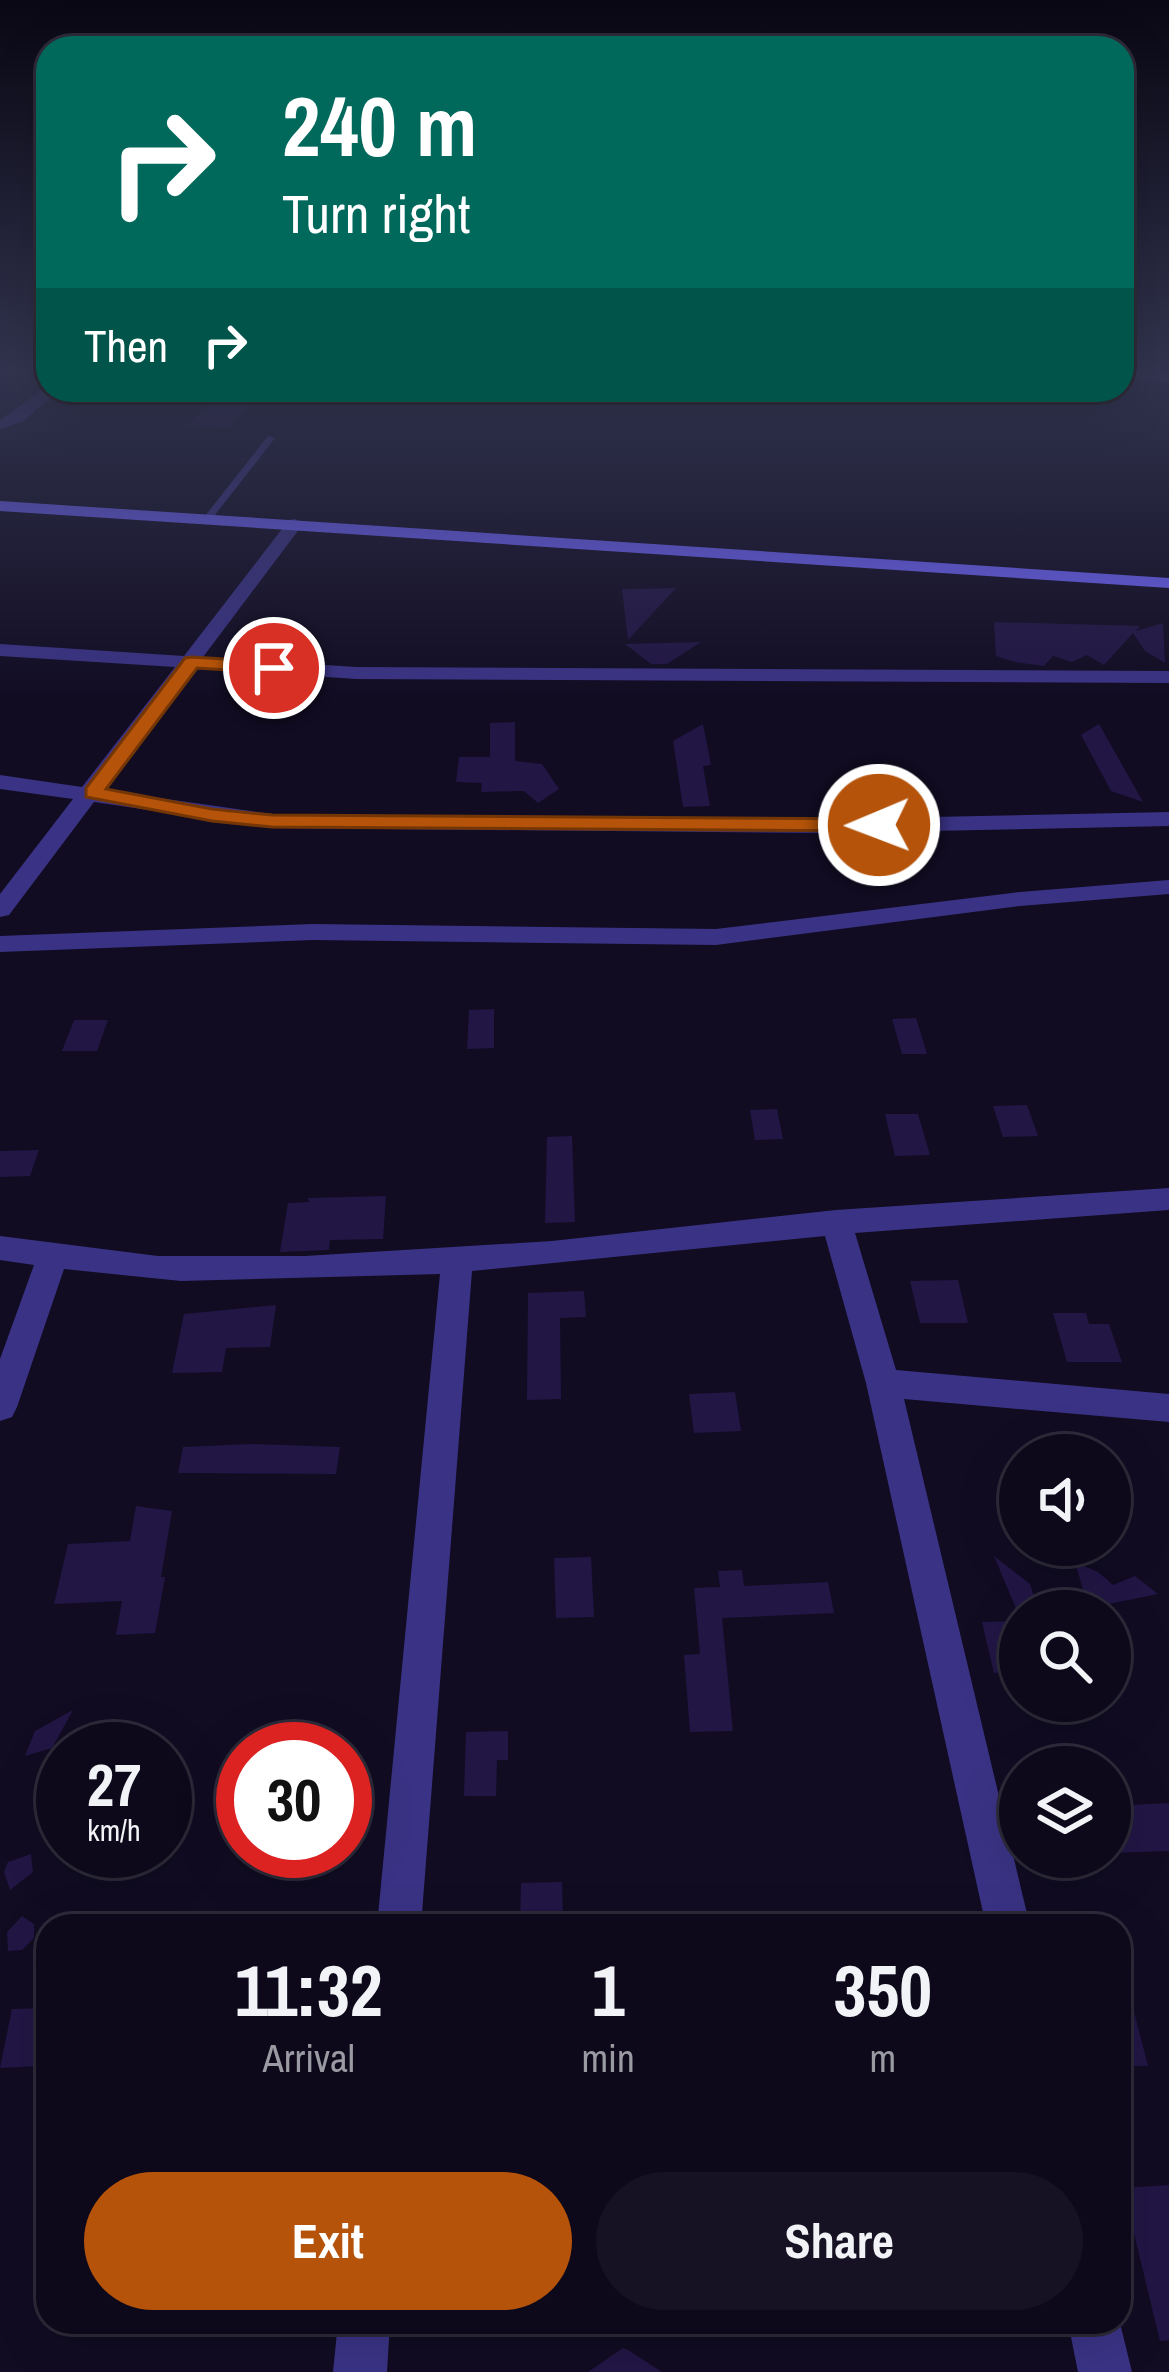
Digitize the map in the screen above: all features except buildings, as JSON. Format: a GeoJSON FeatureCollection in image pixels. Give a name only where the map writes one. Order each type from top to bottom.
{"type":"FeatureCollection","features":[{"type":"Feature","properties":{"kind":"main road"},"geometry":{"type":"LineString","coordinates":[[0,506],[1169,583]]}},
{"type":"Feature","properties":{"kind":"street"},"geometry":{"type":"LineString","coordinates":[[0,910],[296,524]]}},
{"type":"Feature","properties":{"kind":"street"},"geometry":{"type":"LineString","coordinates":[[0,650],[356,674],[1169,677]]}},
{"type":"Feature","properties":{"kind":"street"},"geometry":{"type":"LineString","coordinates":[[0,782],[272,821],[831,826],[1169,819]]}},
{"type":"Feature","properties":{"kind":"street"},"geometry":{"type":"LineString","coordinates":[[0,944],[313,932],[716,937],[1020,899],[1169,887]]}},
{"type":"Feature","properties":{"kind":"street"},"geometry":{"type":"LineString","coordinates":[[0,1248],[178,1270],[457,1262],[836,1221],[1055,1202],[1169,1199]]}},
{"type":"Feature","properties":{"kind":"street"},"geometry":{"type":"LineString","coordinates":[[836,1221],[884,1383],[1005,1914]]}},
{"type":"Feature","properties":{"kind":"street"},"geometry":{"type":"LineString","coordinates":[[0,1407],[53,1256]]}},
{"type":"Feature","properties":{"kind":"street"},"geometry":{"type":"LineString","coordinates":[[400,1914],[457,1262]]}},
{"type":"Feature","properties":{"kind":"street"},"geometry":{"type":"LineString","coordinates":[[884,1383],[1169,1408]]}},
{"type":"Feature","properties":{"kind":"street"},"geometry":{"type":"LineString","coordinates":[[360,2372],[363,2334]]}},
{"type":"Feature","properties":{"kind":"street"},"geometry":{"type":"LineString","coordinates":[[1097,2334],[1105,2372]]}},
{"type":"Feature","properties":{"kind":"lane"},"geometry":{"type":"LineString","coordinates":[[208,518],[239,479]]}},
{"type":"Feature","properties":{"kind":"route"},"geometry":{"type":"LineString","coordinates":[[274,668],[192,662],[93,792],[212,815],[272,821],[879,825]]}}]}
